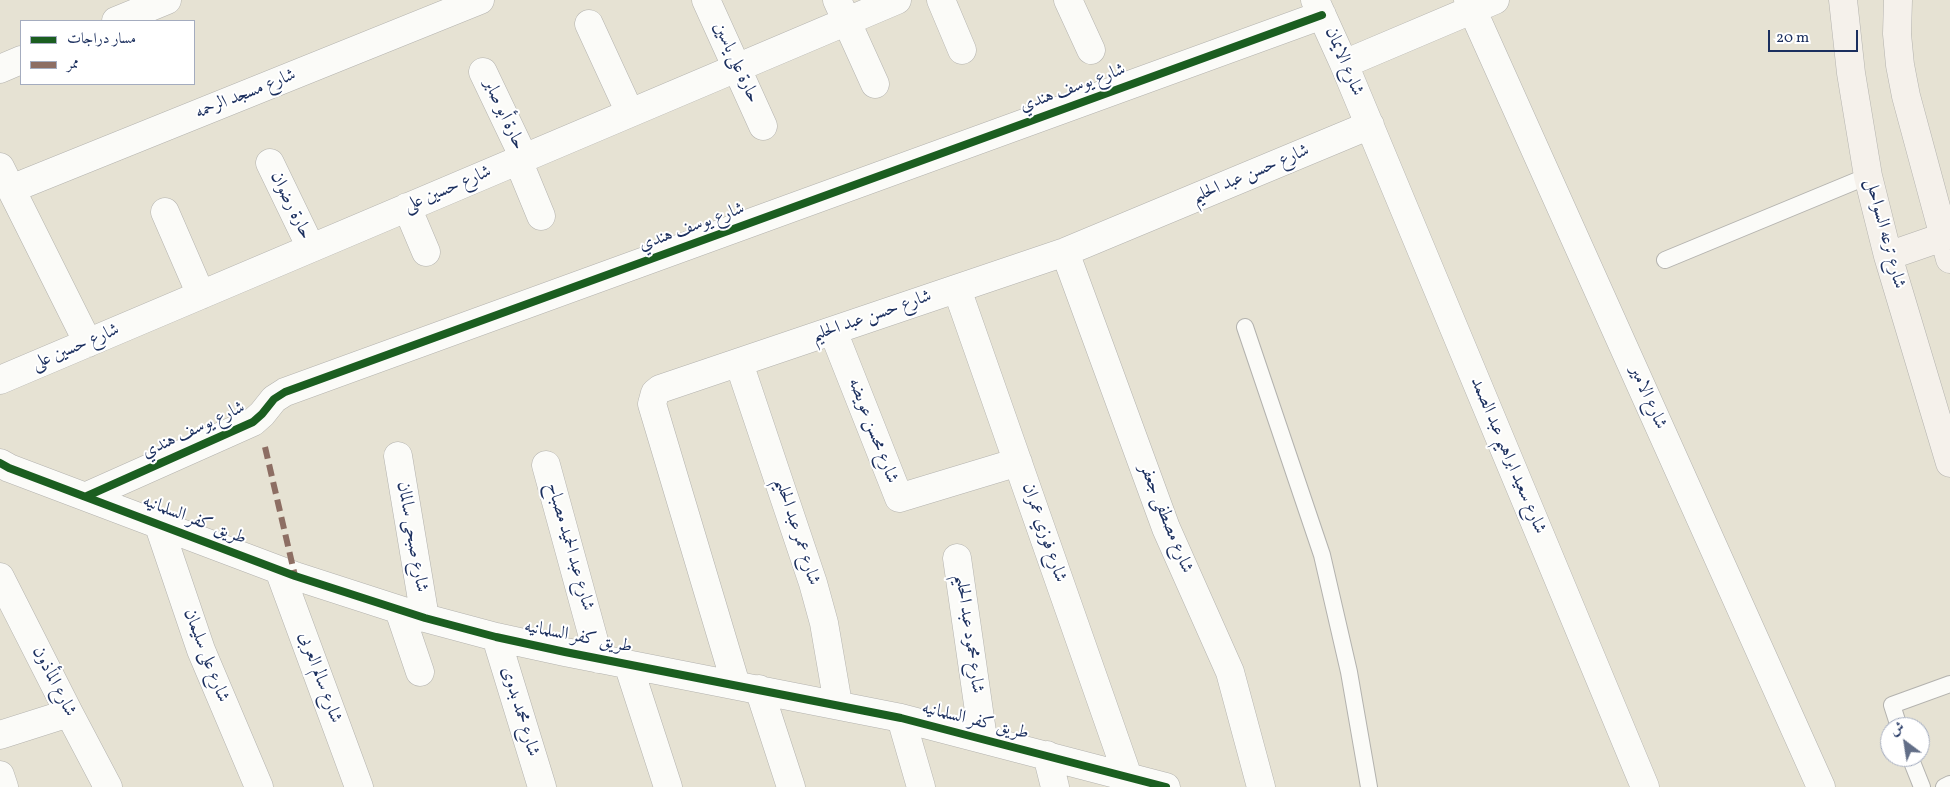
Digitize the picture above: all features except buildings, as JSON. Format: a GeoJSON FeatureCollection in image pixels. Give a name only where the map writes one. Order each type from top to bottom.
{"type":"FeatureCollection","features":[{"type":"Feature","properties":{"kind":"main road","name":"شارع ترعه السواحل"},"geometry":{"type":"LineString","coordinates":[[1843,0],[1851,73],[1868,176],[1888,256],[1950,464]]}},
{"type":"Feature","properties":{"kind":"main road"},"geometry":{"type":"LineString","coordinates":[[1888,256],[1947,248],[1900,65],[1897,34],[1898,0]]}},
{"type":"Feature","properties":{"kind":"street"},"geometry":{"type":"LineString","coordinates":[[118,20],[167,0]]}},
{"type":"Feature","properties":{"kind":"street","name":"شارع مسجد الرحمه"},"geometry":{"type":"LineString","coordinates":[[5,178],[480,0]]}},
{"type":"Feature","properties":{"kind":"street","name":"حارة على ياسين"},"geometry":{"type":"LineString","coordinates":[[706,0],[764,126]]}},
{"type":"Feature","properties":{"kind":"street","name":"شارع حسين على"},"geometry":{"type":"LineString","coordinates":[[0,380],[737,68],[842,11],[897,0]]}},
{"type":"Feature","properties":{"kind":"street"},"geometry":{"type":"LineString","coordinates":[[941,0],[962,50]]}},
{"type":"Feature","properties":{"kind":"street"},"geometry":{"type":"LineString","coordinates":[[1068,0],[1091,50]]}},
{"type":"Feature","properties":{"kind":"street"},"geometry":{"type":"LineString","coordinates":[[1344,64],[1479,3]]}},
{"type":"Feature","properties":{"kind":"street","name":"شارع الامير"},"geometry":{"type":"LineString","coordinates":[[1479,3],[1821,787]]}},
{"type":"Feature","properties":{"kind":"street","name":"شارع الايمان"},"geometry":{"type":"LineString","coordinates":[[1319,7],[1370,125]]}},
{"type":"Feature","properties":{"kind":"street","name":"شارع يوسف هندي"},"geometry":{"type":"LineString","coordinates":[[87,496],[253,422],[274,399],[285,392],[1319,7]]}},
{"type":"Feature","properties":{"kind":"street"},"geometry":{"type":"LineString","coordinates":[[842,11],[875,84]]}},
{"type":"Feature","properties":{"kind":"street"},"geometry":{"type":"LineString","coordinates":[[589,24],[630,113]]}},
{"type":"Feature","properties":{"kind":"street"},"geometry":{"type":"LineString","coordinates":[[0,69],[20,60]]}},
{"type":"Feature","properties":{"kind":"street","name":"حارة أبو صابر"},"geometry":{"type":"LineString","coordinates":[[483,72],[521,159],[540,216]]}},
{"type":"Feature","properties":{"kind":"street","name":"شارع حسن عبد الحليم"},"geometry":{"type":"LineString","coordinates":[[791,787],[748,687],[652,404],[653,398],[660,389],[1065,252],[1370,125]]}},
{"type":"Feature","properties":{"kind":"street","name":"شارع سعيد ابراهيم عبد الصمد"},"geometry":{"type":"LineString","coordinates":[[1370,125],[1645,787]]}},
{"type":"Feature","properties":{"kind":"street","name":"حارة رضوان"},"geometry":{"type":"LineString","coordinates":[[270,164],[311,248]]}},
{"type":"Feature","properties":{"kind":"street"},"geometry":{"type":"LineString","coordinates":[[5,178],[88,342]]}},
{"type":"Feature","properties":{"kind":"street"},"geometry":{"type":"LineString","coordinates":[[407,207],[426,252]]}},
{"type":"Feature","properties":{"kind":"street"},"geometry":{"type":"LineString","coordinates":[[165,212],[201,294]]}},
{"type":"Feature","properties":{"kind":"street","name":"شارع مصطفى جعفر"},"geometry":{"type":"LineString","coordinates":[[1065,252],[1166,528],[1230,672],[1261,787]]}},
{"type":"Feature","properties":{"kind":"street","name":"شارع فوزي عمران"},"geometry":{"type":"LineString","coordinates":[[957,289],[1018,462],[1150,783]]}},
{"type":"Feature","properties":{"kind":"street","name":"شارع محسن عويضه"},"geometry":{"type":"LineString","coordinates":[[833,331],[899,498],[1018,462]]}},
{"type":"Feature","properties":{"kind":"street","name":"شارع عمر عبد الحليم"},"geometry":{"type":"LineString","coordinates":[[739,363],[814,583],[824,623],[838,704]]}},
{"type":"Feature","properties":{"kind":"street","name":"شارع صبحى سالمان"},"geometry":{"type":"LineString","coordinates":[[398,456],[425,618]]}},
{"type":"Feature","properties":{"kind":"street","name":"طريق كفر السلمانيه"},"geometry":{"type":"LineString","coordinates":[[0,463],[279,570],[425,618],[496,637],[838,704],[900,718],[1150,783]]}},
{"type":"Feature","properties":{"kind":"street","name":"شارع عبد الحميد مصباح"},"geometry":{"type":"LineString","coordinates":[[546,465],[599,658]]}},
{"type":"Feature","properties":{"kind":"street","name":"شارع على سليمان"},"geometry":{"type":"LineString","coordinates":[[158,523],[201,650],[259,787]]}},
{"type":"Feature","properties":{"kind":"street","name":"شارع محمود عبد الحليم"},"geometry":{"type":"LineString","coordinates":[[957,558],[984,739]]}},
{"type":"Feature","properties":{"kind":"street","name":"شارع سالم العربى"},"geometry":{"type":"LineString","coordinates":[[279,570],[359,787]]}},
{"type":"Feature","properties":{"kind":"street","name":"شارع المأذون"},"geometry":{"type":"LineString","coordinates":[[0,576],[108,787]]}},
{"type":"Feature","properties":{"kind":"street"},"geometry":{"type":"LineString","coordinates":[[399,610],[420,672]]}},
{"type":"Feature","properties":{"kind":"street","name":"شارع محمد بدوى"},"geometry":{"type":"LineString","coordinates":[[496,637],[542,787]]}},
{"type":"Feature","properties":{"kind":"street"},"geometry":{"type":"LineString","coordinates":[[628,664],[668,787]]}},
{"type":"Feature","properties":{"kind":"street"},"geometry":{"type":"LineString","coordinates":[[0,735],[69,713]]}},
{"type":"Feature","properties":{"kind":"street"},"geometry":{"type":"LineString","coordinates":[[900,718],[922,787]]}},
{"type":"Feature","properties":{"kind":"street"},"geometry":{"type":"LineString","coordinates":[[1047,755],[1055,787]]}},
{"type":"Feature","properties":{"kind":"street"},"geometry":{"type":"LineString","coordinates":[[0,775],[4,787]]}},
{"type":"Feature","properties":{"kind":"lane"},"geometry":{"type":"LineString","coordinates":[[1665,260],[1868,176]]}},
{"type":"Feature","properties":{"kind":"lane"},"geometry":{"type":"LineString","coordinates":[[1245,326],[1322,555],[1349,672],[1368,787]]}},
{"type":"Feature","properties":{"kind":"lane"},"geometry":{"type":"LineString","coordinates":[[1896,717],[1892,705],[1950,684]]}},
{"type":"Feature","properties":{"kind":"lane"},"geometry":{"type":"LineString","coordinates":[[1914,767],[1922,787]]}},
{"type":"Feature","properties":{"kind":"lane"},"geometry":{"type":"LineString","coordinates":[[1944,787],[1950,784]]}},
{"type":"Feature","properties":{"kind":"marked path"},"geometry":{"type":"LineString","coordinates":[[265,447],[295,576]]}},
{"type":"Feature","properties":{"kind":"cycle path"},"geometry":{"type":"LineString","coordinates":[[87,496],[253,422],[274,399],[285,392],[1322,15]]}},
{"type":"Feature","properties":{"kind":"cycle path"},"geometry":{"type":"LineString","coordinates":[[0,463],[295,576],[425,618],[496,637],[565,652],[901,718],[1166,787]]}}]}
